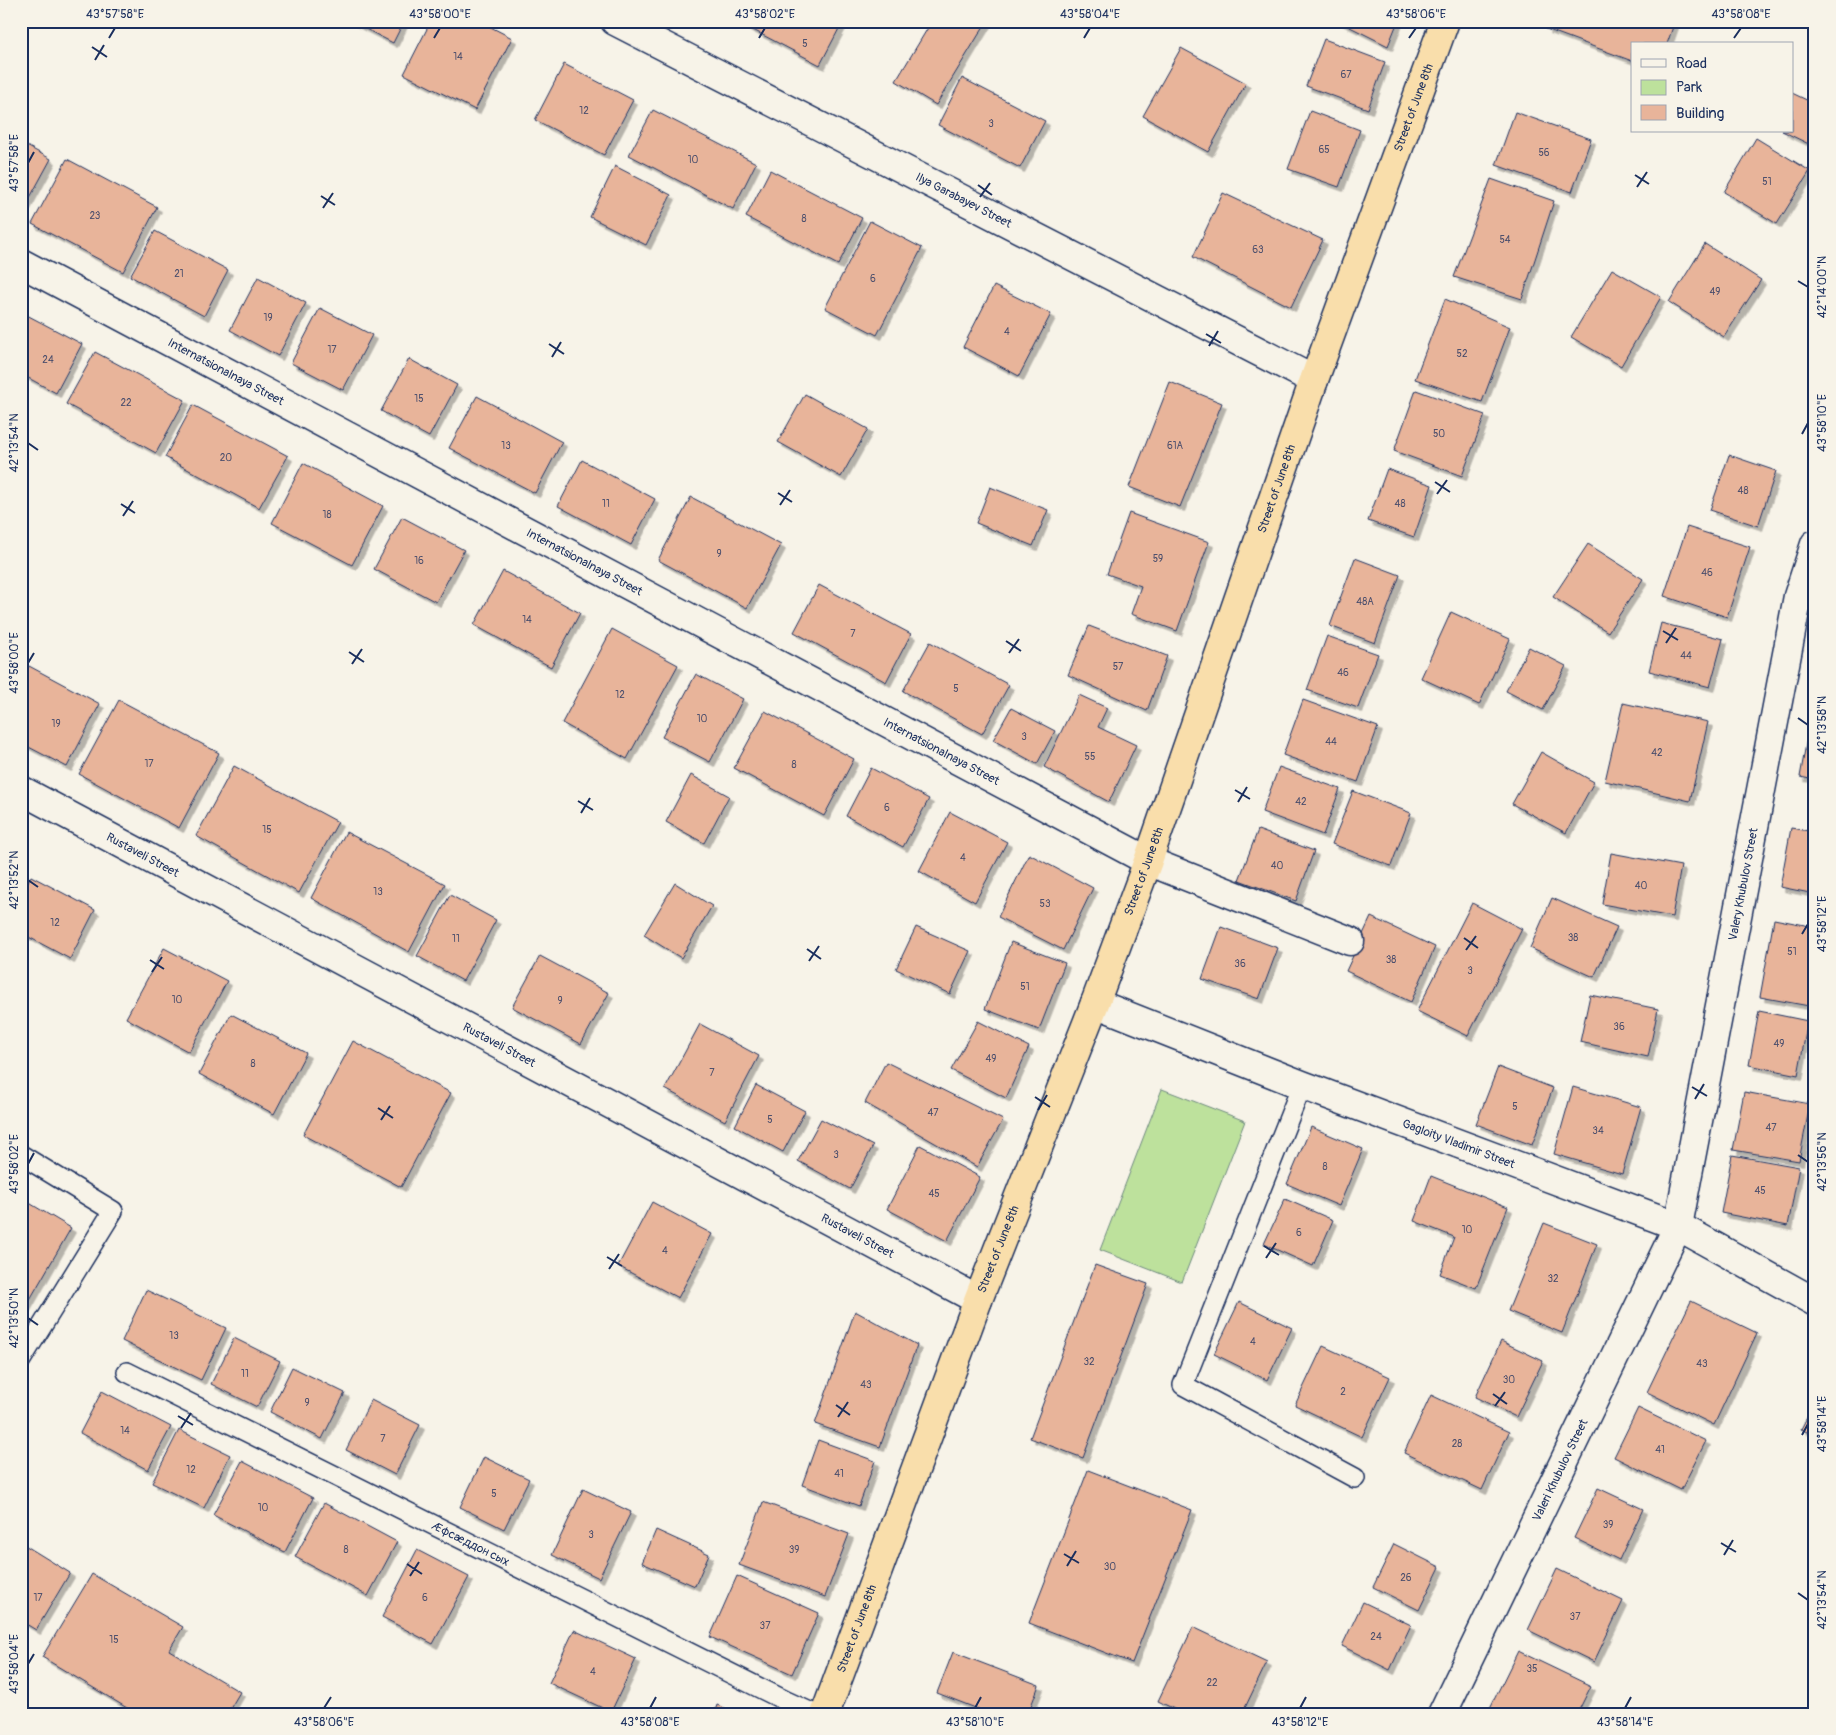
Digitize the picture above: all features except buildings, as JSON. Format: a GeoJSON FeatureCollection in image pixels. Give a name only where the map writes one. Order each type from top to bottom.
{"type":"FeatureCollection","features":[{"type":"Feature","properties":{"kind":"highway","name":"Street of June 8th"},"geometry":{"type":"LineString","coordinates":[[825,1714],[978,1300],[1148,861],[1314,380],[1445,21]]}},
{"type":"Feature","properties":{"kind":"street","name":"Ilya Garabayev Street"},"geometry":{"type":"LineString","coordinates":[[615,21],[1314,380]]}},
{"type":"Feature","properties":{"kind":"street","name":"Internatsionalnaya Street"},"geometry":{"type":"LineString","coordinates":[[21,263],[1148,861],[1350,941]]}},
{"type":"Feature","properties":{"kind":"street","name":"Valery Khubulov Street"},"geometry":{"type":"LineString","coordinates":[[1678,1226],[1798,596],[1815,544]]}},
{"type":"Feature","properties":{"kind":"street","name":"Rustaveli Street"},"geometry":{"type":"LineString","coordinates":[[21,790],[978,1300]]}},
{"type":"Feature","properties":{"kind":"street","name":"Gagloity Vladimir Street"},"geometry":{"type":"LineString","coordinates":[[1094,1003],[1302,1085],[1678,1226],[1815,1302]]}},
{"type":"Feature","properties":{"kind":"street","name":"Valeri Khubulov Street"},"geometry":{"type":"LineString","coordinates":[[1442,1714],[1678,1226]]}},
{"type":"Feature","properties":{"kind":"lane"},"geometry":{"type":"LineString","coordinates":[[1302,1085],[1183,1385],[1355,1478]]}},
{"type":"Feature","properties":{"kind":"lane"},"geometry":{"type":"LineString","coordinates":[[21,1155],[113,1211],[21,1360]]}},
{"type":"Feature","properties":{"kind":"lane","name":"Æфсæддон сых"},"geometry":{"type":"LineString","coordinates":[[127,1372],[814,1714]]}},
{"type":"Feature","properties":{"kind":"green space"},"geometry":{"type":"Polygon","coordinates":[[[1162,1089],[1245,1121],[1182,1282],[1100,1250],[1162,1089]]]}}]}
